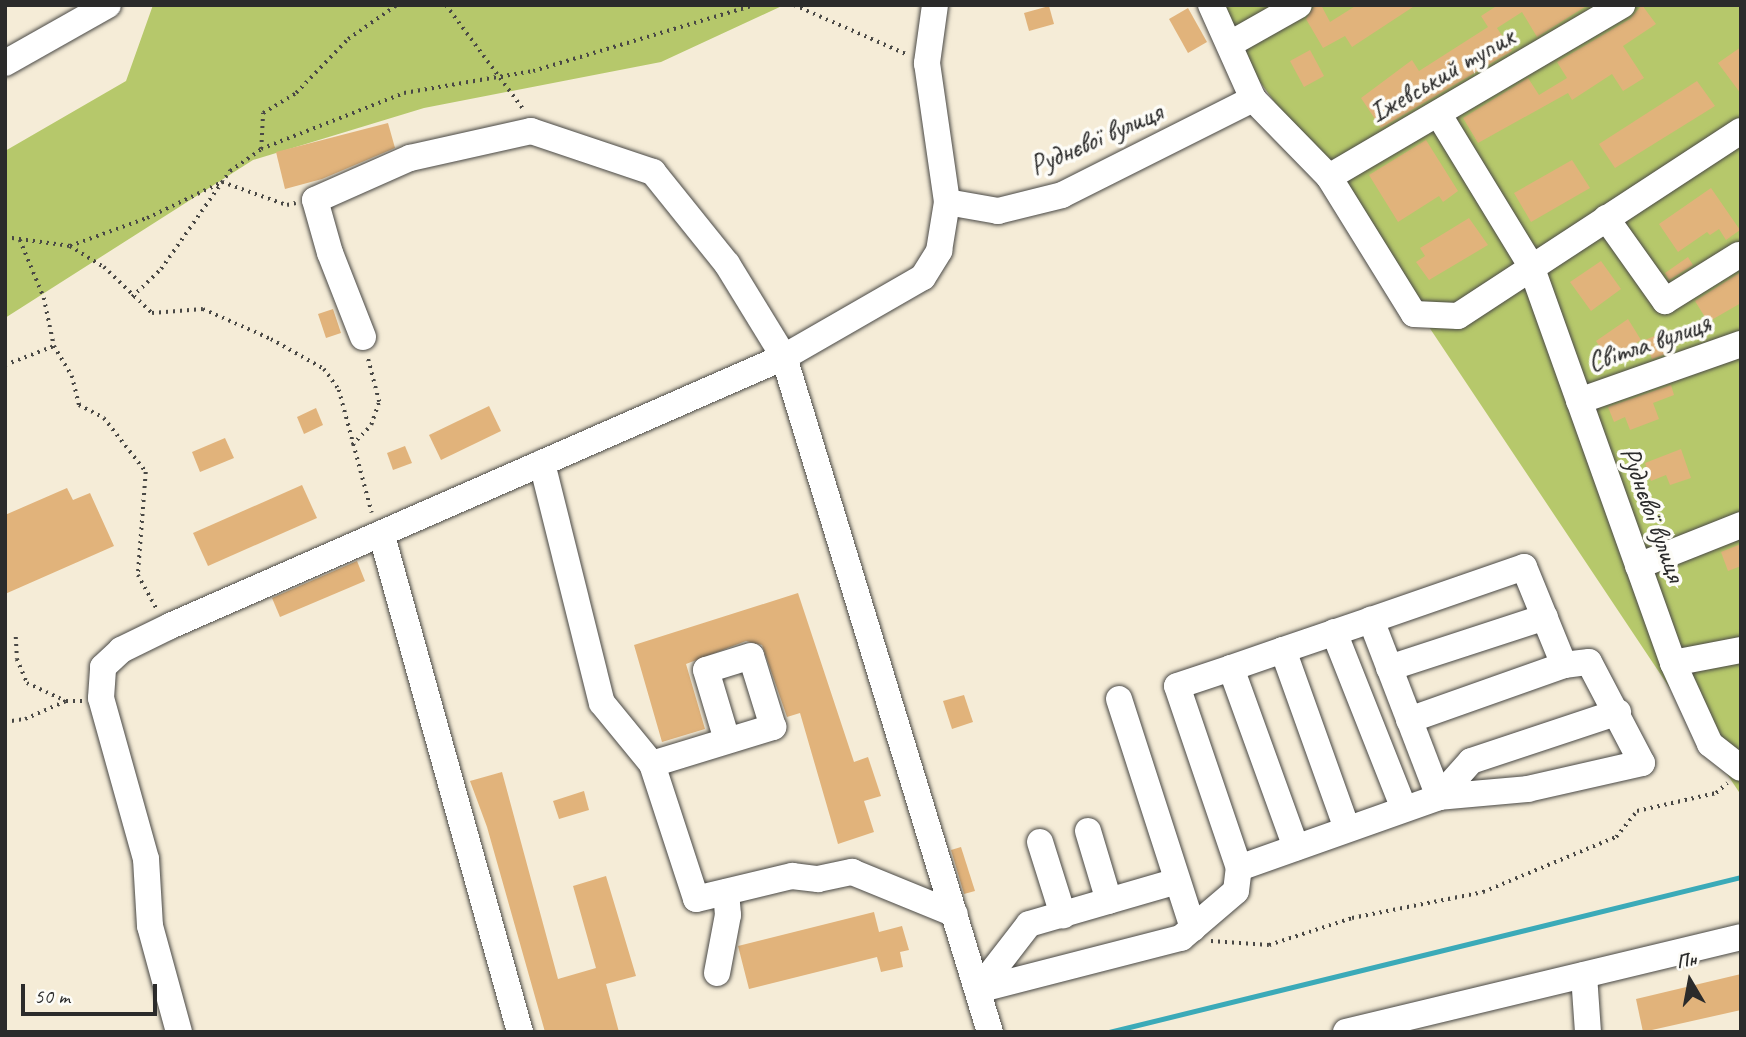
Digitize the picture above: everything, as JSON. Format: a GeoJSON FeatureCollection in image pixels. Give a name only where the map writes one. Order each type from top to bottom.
{"type":"FeatureCollection","features":[{"type":"Feature","properties":{"kind":"street"},"geometry":{"type":"LineString","coordinates":[[5,63],[108,5]]}},
{"type":"Feature","properties":{"kind":"street"},"geometry":{"type":"LineString","coordinates":[[179,1032],[150,926],[146,859],[101,698],[103,667],[121,650],[170,626],[382,536],[784,357],[923,277],[939,251],[947,202],[927,63],[935,5]]}},
{"type":"Feature","properties":{"kind":"street"},"geometry":{"type":"LineString","coordinates":[[1211,5],[1254,99],[1329,177],[1414,314],[1458,316],[1741,131]]}},
{"type":"Feature","properties":{"kind":"street"},"geometry":{"type":"LineString","coordinates":[[1230,44],[1299,5]]}},
{"type":"Feature","properties":{"kind":"street","name":"Іжевський тупик"},"geometry":{"type":"LineString","coordinates":[[1329,177],[1439,115],[1622,5]]}},
{"type":"Feature","properties":{"kind":"street","name":"Руднєвої вулиця"},"geometry":{"type":"LineString","coordinates":[[947,202],[998,211],[1062,195],[1254,99]]}},
{"type":"Feature","properties":{"kind":"street","name":"Руднєвої вулиця"},"geometry":{"type":"LineString","coordinates":[[1439,115],[1531,266],[1672,663],[1710,744],[1737,772]]}},
{"type":"Feature","properties":{"kind":"street"},"geometry":{"type":"LineString","coordinates":[[363,337],[330,253],[315,200],[410,158],[531,131],[653,172],[727,264],[784,357],[989,1026]]}},
{"type":"Feature","properties":{"kind":"street"},"geometry":{"type":"LineString","coordinates":[[1606,218],[1665,301],[1739,255]]}},
{"type":"Feature","properties":{"kind":"street","name":"Світла вулиця"},"geometry":{"type":"LineString","coordinates":[[1579,401],[1741,344]]}},
{"type":"Feature","properties":{"kind":"street"},"geometry":{"type":"LineString","coordinates":[[542,463],[602,703],[652,764],[696,900],[792,876],[818,879],[852,873],[955,914]]}},
{"type":"Feature","properties":{"kind":"street"},"geometry":{"type":"LineString","coordinates":[[1638,566],[1741,524]]}},
{"type":"Feature","properties":{"kind":"street"},"geometry":{"type":"LineString","coordinates":[[382,536],[520,1032]]}},
{"type":"Feature","properties":{"kind":"street"},"geometry":{"type":"LineString","coordinates":[[978,990],[1187,933],[1236,891],[1239,868],[1177,686],[1524,567],[1564,665]]}},
{"type":"Feature","properties":{"kind":"street"},"geometry":{"type":"LineString","coordinates":[[1390,668],[1545,617]]}},
{"type":"Feature","properties":{"kind":"street"},"geometry":{"type":"LineString","coordinates":[[1371,620],[1439,797]]}},
{"type":"Feature","properties":{"kind":"street"},"geometry":{"type":"LineString","coordinates":[[1334,632],[1404,809]]}},
{"type":"Feature","properties":{"kind":"street"},"geometry":{"type":"LineString","coordinates":[[1283,650],[1348,829]]}},
{"type":"Feature","properties":{"kind":"street"},"geometry":{"type":"LineString","coordinates":[[1672,663],[1741,650]]}},
{"type":"Feature","properties":{"kind":"street"},"geometry":{"type":"LineString","coordinates":[[1239,868],[1439,797],[1528,789],[1642,763],[1618,712],[1589,662],[1564,665],[1409,720]]}},
{"type":"Feature","properties":{"kind":"street"},"geometry":{"type":"LineString","coordinates":[[1231,668],[1296,848]]}},
{"type":"Feature","properties":{"kind":"street"},"geometry":{"type":"LineString","coordinates":[[1119,699],[1177,881],[1187,933]]}},
{"type":"Feature","properties":{"kind":"street"},"geometry":{"type":"LineString","coordinates":[[1439,797],[1471,761],[1618,712]]}},
{"type":"Feature","properties":{"kind":"street"},"geometry":{"type":"LineString","coordinates":[[652,764],[727,740]]}},
{"type":"Feature","properties":{"kind":"street"},"geometry":{"type":"LineString","coordinates":[[1088,831],[1109,901]]}},
{"type":"Feature","properties":{"kind":"street"},"geometry":{"type":"LineString","coordinates":[[1041,842],[1063,915]]}},
{"type":"Feature","properties":{"kind":"street"},"geometry":{"type":"LineString","coordinates":[[978,990],[1029,925],[1177,881]]}},
{"type":"Feature","properties":{"kind":"street"},"geometry":{"type":"LineString","coordinates":[[717,973],[728,915],[726,892]]}},
{"type":"Feature","properties":{"kind":"street"},"geometry":{"type":"LineString","coordinates":[[1346,1032],[1741,937]]}},
{"type":"Feature","properties":{"kind":"street"},"geometry":{"type":"LineString","coordinates":[[1584,975],[1588,1032]]}},
{"type":"Feature","properties":{"kind":"path"},"geometry":{"type":"LineString","coordinates":[[261,149],[263,113],[296,93],[348,39],[397,5]]}},
{"type":"Feature","properties":{"kind":"path"},"geometry":{"type":"LineString","coordinates":[[446,5],[528,115],[531,131]]}},
{"type":"Feature","properties":{"kind":"path"},"geometry":{"type":"LineString","coordinates":[[70,246],[147,218],[222,182],[261,149],[404,93],[533,71],[754,5]]}},
{"type":"Feature","properties":{"kind":"path"},"geometry":{"type":"LineString","coordinates":[[794,5],[927,63]]}},
{"type":"Feature","properties":{"kind":"path"},"geometry":{"type":"LineString","coordinates":[[222,182],[287,205],[315,200]]}},
{"type":"Feature","properties":{"kind":"path"},"geometry":{"type":"LineString","coordinates":[[132,297],[161,269],[222,182]]}},
{"type":"Feature","properties":{"kind":"path"},"geometry":{"type":"LineString","coordinates":[[5,237],[70,246],[104,267],[132,297],[152,313],[203,309],[271,338],[324,369],[339,390],[364,494],[382,536]]}},
{"type":"Feature","properties":{"kind":"path"},"geometry":{"type":"LineString","coordinates":[[20,240],[44,298],[54,346],[72,376],[79,405],[104,418],[146,472],[138,575],[170,626]]}},
{"type":"Feature","properties":{"kind":"path"},"geometry":{"type":"LineString","coordinates":[[352,445],[371,425],[379,402],[363,337]]}},
{"type":"Feature","properties":{"kind":"path"},"geometry":{"type":"LineString","coordinates":[[5,365],[54,346]]}},
{"type":"Feature","properties":{"kind":"path"},"geometry":{"type":"LineString","coordinates":[[16,637],[18,659],[27,683],[66,701]]}},
{"type":"Feature","properties":{"kind":"path"},"geometry":{"type":"LineString","coordinates":[[5,722],[25,719],[66,701],[101,698]]}},
{"type":"Feature","properties":{"kind":"path"},"geometry":{"type":"LineString","coordinates":[[1187,933],[1269,945],[1352,918],[1483,892],[1616,836],[1637,811],[1716,793],[1737,772]]}},
{"type":"Feature","properties":{"kind":"green space"},"geometry":{"type":"Polygon","coordinates":[[[153,5],[784,5],[661,62],[424,108],[253,160],[5,318],[5,151],[126,81],[153,5]]]}},
{"type":"Feature","properties":{"kind":"green space"},"geometry":{"type":"Polygon","coordinates":[[[1204,5],[1741,5],[1741,795],[1329,177],[1204,5]]]}},
{"type":"Feature","properties":{"kind":"building"},"geometry":{"type":"Polygon","coordinates":[[[1315,5],[1321,5],[1330,22],[1357,5],[1416,5],[1352,47],[1345,36],[1323,48],[1306,19],[1315,5]]]}},
{"type":"Feature","properties":{"kind":"building"},"geometry":{"type":"Polygon","coordinates":[[[1498,5],[1588,5],[1537,37],[1522,12],[1497,28],[1512,51],[1381,128],[1361,98],[1412,60],[1419,71],[1488,27],[1481,16],[1498,5]]]}},
{"type":"Feature","properties":{"kind":"building"},"geometry":{"type":"Polygon","coordinates":[[[1642,5],[1656,24],[1623,46],[1644,78],[1623,91],[1612,74],[1572,100],[1568,93],[1478,143],[1463,118],[1528,78],[1539,95],[1567,78],[1557,62],[1630,19],[1642,5]]]}},
{"type":"Feature","properties":{"kind":"building"},"geometry":{"type":"Polygon","coordinates":[[[1049,6],[1054,24],[1029,31],[1024,13],[1049,6]]]}},
{"type":"Feature","properties":{"kind":"building"},"geometry":{"type":"Polygon","coordinates":[[[1188,8],[1207,42],[1188,53],[1169,19],[1188,8]]]}},
{"type":"Feature","properties":{"kind":"building"},"geometry":{"type":"Polygon","coordinates":[[[1741,47],[1741,94],[1718,63],[1741,47]]]}},
{"type":"Feature","properties":{"kind":"building"},"geometry":{"type":"Polygon","coordinates":[[[1310,50],[1324,76],[1304,87],[1290,61],[1310,50]]]}},
{"type":"Feature","properties":{"kind":"building"},"geometry":{"type":"Polygon","coordinates":[[[1697,81],[1715,106],[1615,168],[1599,144],[1697,81]]]}},
{"type":"Feature","properties":{"kind":"building"},"geometry":{"type":"Polygon","coordinates":[[[388,123],[395,148],[322,179],[285,189],[276,152],[388,123]]]}},
{"type":"Feature","properties":{"kind":"building"},"geometry":{"type":"Polygon","coordinates":[[[1426,140],[1458,191],[1443,202],[1439,196],[1398,222],[1369,175],[1426,140]]]}},
{"type":"Feature","properties":{"kind":"building"},"geometry":{"type":"Polygon","coordinates":[[[1572,160],[1590,188],[1531,222],[1514,193],[1572,160]]]}},
{"type":"Feature","properties":{"kind":"building"},"geometry":{"type":"Polygon","coordinates":[[[1711,188],[1740,230],[1726,240],[1719,229],[1710,235],[1707,232],[1678,252],[1659,224],[1711,188]]]}},
{"type":"Feature","properties":{"kind":"building"},"geometry":{"type":"Polygon","coordinates":[[[1469,218],[1488,245],[1429,280],[1416,262],[1425,256],[1420,248],[1469,218]]]}},
{"type":"Feature","properties":{"kind":"building"},"geometry":{"type":"Polygon","coordinates":[[[1688,257],[1693,265],[1669,280],[1665,273],[1688,257]]]}},
{"type":"Feature","properties":{"kind":"building"},"geometry":{"type":"Polygon","coordinates":[[[1601,261],[1621,289],[1591,311],[1570,282],[1601,261]]]}},
{"type":"Feature","properties":{"kind":"building"},"geometry":{"type":"Polygon","coordinates":[[[1741,272],[1741,303],[1708,322],[1695,301],[1741,272]]]}},
{"type":"Feature","properties":{"kind":"building"},"geometry":{"type":"Polygon","coordinates":[[[333,309],[341,333],[326,338],[318,314],[333,309]]]}},
{"type":"Feature","properties":{"kind":"building"},"geometry":{"type":"Polygon","coordinates":[[[1628,319],[1641,340],[1609,361],[1596,341],[1628,319]]]}},
{"type":"Feature","properties":{"kind":"building"},"geometry":{"type":"Polygon","coordinates":[[[1664,332],[1672,352],[1652,359],[1645,340],[1664,332]]]}},
{"type":"Feature","properties":{"kind":"building"},"geometry":{"type":"Polygon","coordinates":[[[1671,385],[1674,395],[1653,403],[1659,419],[1630,430],[1625,417],[1614,422],[1608,407],[1671,385]]]}},
{"type":"Feature","properties":{"kind":"building"},"geometry":{"type":"Polygon","coordinates":[[[489,406],[501,431],[441,460],[429,435],[489,406]]]}},
{"type":"Feature","properties":{"kind":"building"},"geometry":{"type":"Polygon","coordinates":[[[316,408],[323,425],[304,434],[297,417],[316,408]]]}},
{"type":"Feature","properties":{"kind":"building"},"geometry":{"type":"Polygon","coordinates":[[[225,438],[234,458],[200,472],[192,452],[225,438]]]}},
{"type":"Feature","properties":{"kind":"building"},"geometry":{"type":"Polygon","coordinates":[[[405,446],[412,463],[393,470],[387,453],[405,446]]]}},
{"type":"Feature","properties":{"kind":"building"},"geometry":{"type":"Polygon","coordinates":[[[1681,449],[1691,478],[1670,485],[1666,475],[1651,481],[1645,463],[1681,449]]]}},
{"type":"Feature","properties":{"kind":"building"},"geometry":{"type":"Polygon","coordinates":[[[302,485],[317,518],[208,566],[193,533],[302,485]]]}},
{"type":"Feature","properties":{"kind":"building"},"geometry":{"type":"Polygon","coordinates":[[[67,488],[73,500],[90,493],[114,546],[5,594],[5,515],[67,488]]]}},
{"type":"Feature","properties":{"kind":"building"},"geometry":{"type":"Polygon","coordinates":[[[1741,544],[1741,566],[1728,571],[1721,552],[1741,544]]]}},
{"type":"Feature","properties":{"kind":"building"},"geometry":{"type":"Polygon","coordinates":[[[357,561],[365,581],[280,617],[272,598],[357,561]]]}},
{"type":"Feature","properties":{"kind":"building"},"geometry":{"type":"Polygon","coordinates":[[[798,593],[854,762],[868,757],[881,796],[864,801],[874,832],[838,844],[800,713],[787,717],[762,645],[746,641],[686,664],[705,729],[662,742],[634,645],[798,593]]]}},
{"type":"Feature","properties":{"kind":"building"},"geometry":{"type":"Polygon","coordinates":[[[964,695],[973,722],[952,729],[943,701],[964,695]]]}},
{"type":"Feature","properties":{"kind":"building"},"geometry":{"type":"Polygon","coordinates":[[[502,772],[558,979],[596,968],[573,886],[606,876],[636,976],[606,984],[619,1032],[545,1032],[487,827],[470,781],[502,772]]]}},
{"type":"Feature","properties":{"kind":"building"},"geometry":{"type":"Polygon","coordinates":[[[584,791],[589,810],[559,819],[553,801],[584,791]]]}},
{"type":"Feature","properties":{"kind":"building"},"geometry":{"type":"Polygon","coordinates":[[[961,847],[975,891],[964,894],[951,850],[961,847]]]}},
{"type":"Feature","properties":{"kind":"building"},"geometry":{"type":"Polygon","coordinates":[[[874,912],[879,932],[902,926],[909,950],[900,952],[903,967],[881,972],[877,957],[749,989],[738,946],[874,912]]]}},
{"type":"Feature","properties":{"kind":"building"},"geometry":{"type":"Polygon","coordinates":[[[1741,974],[1741,1010],[1643,1032],[1636,999],[1741,974]]]}},
{"type":"Feature","properties":{"kind":"waterway"},"geometry":{"type":"LineString","coordinates":[[1109,1032],[1741,877]]}}]}
